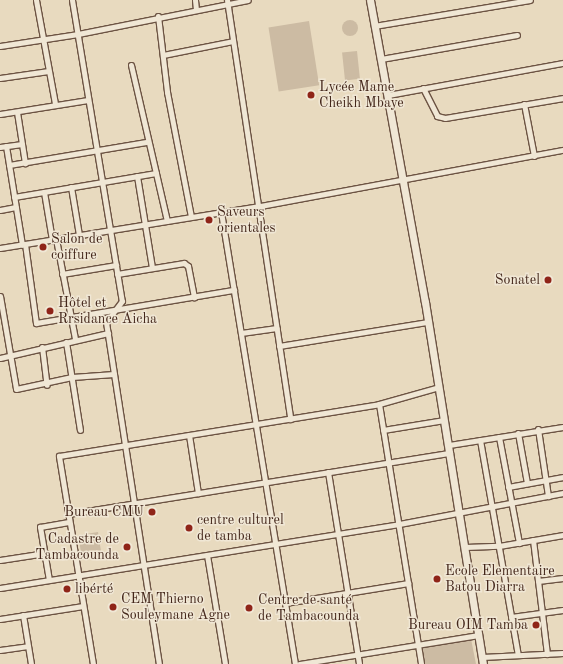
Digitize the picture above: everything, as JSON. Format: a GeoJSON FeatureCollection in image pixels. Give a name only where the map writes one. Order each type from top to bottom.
{"type":"FeatureCollection","features":[{"type":"Feature","properties":{"kind":"main road"},"geometry":{"type":"LineString","coordinates":[[370,0],[404,180],[449,445],[483,660]]}},
{"type":"Feature","properties":{"kind":"street"},"geometry":{"type":"LineString","coordinates":[[36,0],[55,104]]}},
{"type":"Feature","properties":{"kind":"street"},"geometry":{"type":"LineString","coordinates":[[72,0],[122,301],[106,322],[136,503],[143,565],[159,664]]}},
{"type":"Feature","properties":{"kind":"street"},"geometry":{"type":"LineString","coordinates":[[194,0],[196,9]]}},
{"type":"Feature","properties":{"kind":"street"},"geometry":{"type":"LineString","coordinates":[[0,46],[78,34],[227,2],[248,0]]}},
{"type":"Feature","properties":{"kind":"street"},"geometry":{"type":"LineString","coordinates":[[374,26],[530,0]]}},
{"type":"Feature","properties":{"kind":"street"},"geometry":{"type":"LineString","coordinates":[[227,2],[260,206],[290,418]]}},
{"type":"Feature","properties":{"kind":"street"},"geometry":{"type":"LineString","coordinates":[[158,16],[163,55],[191,217]]}},
{"type":"Feature","properties":{"kind":"street"},"geometry":{"type":"LineString","coordinates":[[381,59],[517,35]]}},
{"type":"Feature","properties":{"kind":"street"},"geometry":{"type":"LineString","coordinates":[[163,55],[233,41]]}},
{"type":"Feature","properties":{"kind":"street"},"geometry":{"type":"LineString","coordinates":[[388,95],[424,88],[446,87],[563,63]]}},
{"type":"Feature","properties":{"kind":"street"},"geometry":{"type":"LineString","coordinates":[[131,65],[146,142],[156,173],[167,221]]}},
{"type":"Feature","properties":{"kind":"street"},"geometry":{"type":"LineString","coordinates":[[0,78],[49,71]]}},
{"type":"Feature","properties":{"kind":"street"},"geometry":{"type":"LineString","coordinates":[[424,88],[439,118],[563,98]]}},
{"type":"Feature","properties":{"kind":"street"},"geometry":{"type":"LineString","coordinates":[[0,114],[55,104],[88,100]]}},
{"type":"Feature","properties":{"kind":"street"},"geometry":{"type":"LineString","coordinates":[[524,104],[534,156]]}},
{"type":"Feature","properties":{"kind":"street"},"geometry":{"type":"LineString","coordinates":[[17,112],[25,163]]}},
{"type":"Feature","properties":{"kind":"street"},"geometry":{"type":"LineString","coordinates":[[9,165],[146,142]]}},
{"type":"Feature","properties":{"kind":"street"},"geometry":{"type":"LineString","coordinates":[[22,144],[3,147],[9,165],[36,323],[70,315],[116,310],[234,290]]}},
{"type":"Feature","properties":{"kind":"street"},"geometry":{"type":"LineString","coordinates":[[0,248],[260,206],[563,150]]}},
{"type":"Feature","properties":{"kind":"street"},"geometry":{"type":"LineString","coordinates":[[14,196],[156,173]]}},
{"type":"Feature","properties":{"kind":"street"},"geometry":{"type":"LineString","coordinates":[[137,176],[152,268]]}},
{"type":"Feature","properties":{"kind":"street"},"geometry":{"type":"LineString","coordinates":[[71,187],[79,235]]}},
{"type":"Feature","properties":{"kind":"street"},"geometry":{"type":"LineString","coordinates":[[44,192],[75,339]]}},
{"type":"Feature","properties":{"kind":"street"},"geometry":{"type":"LineString","coordinates":[[0,210],[16,207]]}},
{"type":"Feature","properties":{"kind":"street"},"geometry":{"type":"LineString","coordinates":[[221,212],[295,664]]}},
{"type":"Feature","properties":{"kind":"street"},"geometry":{"type":"LineString","coordinates":[[117,274],[186,264],[194,297]]}},
{"type":"Feature","properties":{"kind":"street"},"geometry":{"type":"LineString","coordinates":[[62,274],[116,265]]}},
{"type":"Feature","properties":{"kind":"street"},"geometry":{"type":"LineString","coordinates":[[0,299],[16,389],[47,384],[72,377],[114,374]]}},
{"type":"Feature","properties":{"kind":"street"},"geometry":{"type":"LineString","coordinates":[[279,346],[428,322]]}},
{"type":"Feature","properties":{"kind":"street"},"geometry":{"type":"LineString","coordinates":[[241,333],[277,328]]}},
{"type":"Feature","properties":{"kind":"street"},"geometry":{"type":"LineString","coordinates":[[0,358],[75,339],[108,333]]}},
{"type":"Feature","properties":{"kind":"street"},"geometry":{"type":"LineString","coordinates":[[66,342],[80,430]]}},
{"type":"Feature","properties":{"kind":"street"},"geometry":{"type":"LineString","coordinates":[[42,348],[47,384]]}},
{"type":"Feature","properties":{"kind":"street"},"geometry":{"type":"LineString","coordinates":[[92,664],[59,456],[379,404],[439,387]]}},
{"type":"Feature","properties":{"kind":"street"},"geometry":{"type":"LineString","coordinates":[[379,404],[422,664]]}},
{"type":"Feature","properties":{"kind":"street"},"geometry":{"type":"LineString","coordinates":[[383,430],[444,420]]}},
{"type":"Feature","properties":{"kind":"street"},"geometry":{"type":"LineString","coordinates":[[449,445],[563,427]]}},
{"type":"Feature","properties":{"kind":"street"},"geometry":{"type":"LineString","coordinates":[[538,430],[548,496]]}},
{"type":"Feature","properties":{"kind":"street"},"geometry":{"type":"LineString","coordinates":[[518,433],[527,483]]}},
{"type":"Feature","properties":{"kind":"street"},"geometry":{"type":"LineString","coordinates":[[189,435],[198,493]]}},
{"type":"Feature","properties":{"kind":"street"},"geometry":{"type":"LineString","coordinates":[[499,437],[519,543]]}},
{"type":"Feature","properties":{"kind":"street"},"geometry":{"type":"LineString","coordinates":[[480,440],[518,655]]}},
{"type":"Feature","properties":{"kind":"street"},"geometry":{"type":"LineString","coordinates":[[68,514],[450,453]]}},
{"type":"Feature","properties":{"kind":"street"},"geometry":{"type":"LineString","coordinates":[[328,472],[359,664]]}},
{"type":"Feature","properties":{"kind":"street"},"geometry":{"type":"LineString","coordinates":[[508,487],[563,476]]}},
{"type":"Feature","properties":{"kind":"street"},"geometry":{"type":"LineString","coordinates":[[0,588],[399,524],[563,493]]}},
{"type":"Feature","properties":{"kind":"street"},"geometry":{"type":"LineString","coordinates":[[49,580],[40,527],[69,522]]}},
{"type":"Feature","properties":{"kind":"street"},"geometry":{"type":"LineString","coordinates":[[465,547],[499,546],[563,535]]}},
{"type":"Feature","properties":{"kind":"street"},"geometry":{"type":"LineString","coordinates":[[533,540],[547,654]]}},
{"type":"Feature","properties":{"kind":"street"},"geometry":{"type":"LineString","coordinates":[[0,560],[45,553]]}},
{"type":"Feature","properties":{"kind":"street"},"geometry":{"type":"LineString","coordinates":[[207,555],[226,664]]}},
{"type":"Feature","properties":{"kind":"street"},"geometry":{"type":"LineString","coordinates":[[538,581],[563,578]]}},
{"type":"Feature","properties":{"kind":"street"},"geometry":{"type":"LineString","coordinates":[[285,603],[408,583]]}},
{"type":"Feature","properties":{"kind":"street"},"geometry":{"type":"LineString","coordinates":[[0,619],[83,606]]}},
{"type":"Feature","properties":{"kind":"street"},"geometry":{"type":"LineString","coordinates":[[512,617],[563,610]]}},
{"type":"Feature","properties":{"kind":"street"},"geometry":{"type":"LineString","coordinates":[[23,615],[31,664]]}},
{"type":"Feature","properties":{"kind":"street"},"geometry":{"type":"LineString","coordinates":[[299,664],[478,635]]}},
{"type":"Feature","properties":{"kind":"street"},"geometry":{"type":"LineString","coordinates":[[0,650],[28,646]]}},
{"type":"Feature","properties":{"kind":"street"},"geometry":{"type":"LineString","coordinates":[[483,660],[518,655],[563,653]]}},
{"type":"Feature","properties":{"kind":"shaded area"},"geometry":{"type":"Polygon","coordinates":[[[350,20],[357,25],[358,28],[353,35],[350,36],[343,31],[342,28],[347,21],[350,20]]]}},
{"type":"Feature","properties":{"kind":"shaded area"},"geometry":{"type":"Polygon","coordinates":[[[309,21],[319,85],[279,92],[269,27],[309,21]]]}},
{"type":"Feature","properties":{"kind":"shaded area"},"geometry":{"type":"Polygon","coordinates":[[[357,51],[360,79],[345,80],[342,53],[357,51]]]}},
{"type":"Feature","properties":{"kind":"shaded area"},"geometry":{"type":"Polygon","coordinates":[[[98,532],[102,556],[82,559],[78,535],[98,532]]]}},
{"type":"Feature","properties":{"kind":"shaded area"},"geometry":{"type":"Polygon","coordinates":[[[471,639],[476,664],[424,664],[421,648],[471,639]]]}},
{"type":"Feature","properties":{"kind":"place","name":"Lycée Mame Cheikh Mbaye"},"geometry":{"type":"Point","coordinates":[311,95]}},
{"type":"Feature","properties":{"kind":"place","name":"Saveurs orientales"},"geometry":{"type":"Point","coordinates":[209,220]}},
{"type":"Feature","properties":{"kind":"place","name":"Salon de coiffure"},"geometry":{"type":"Point","coordinates":[43,247]}},
{"type":"Feature","properties":{"kind":"place","name":"Sonatel"},"geometry":{"type":"Point","coordinates":[548,280]}},
{"type":"Feature","properties":{"kind":"place","name":"Hôtel et Rrsidance Aicha"},"geometry":{"type":"Point","coordinates":[50,311]}},
{"type":"Feature","properties":{"kind":"place","name":"Bureau CMU"},"geometry":{"type":"Point","coordinates":[152,512]}},
{"type":"Feature","properties":{"kind":"place","name":"centre culturel de tamba"},"geometry":{"type":"Point","coordinates":[189,528]}},
{"type":"Feature","properties":{"kind":"place","name":"Cadastre de Tambacounda"},"geometry":{"type":"Point","coordinates":[127,547]}},
{"type":"Feature","properties":{"kind":"place","name":"Ecole Elementaire Batou Diarra"},"geometry":{"type":"Point","coordinates":[437,579]}},
{"type":"Feature","properties":{"kind":"place","name":"libérté"},"geometry":{"type":"Point","coordinates":[67,589]}},
{"type":"Feature","properties":{"kind":"place","name":"CEM Thierno Souleymane Agne"},"geometry":{"type":"Point","coordinates":[113,607]}},
{"type":"Feature","properties":{"kind":"place","name":"Centre de santé de Tambacounda"},"geometry":{"type":"Point","coordinates":[249,608]}},
{"type":"Feature","properties":{"kind":"place","name":"Bureau OIM Tamba"},"geometry":{"type":"Point","coordinates":[536,625]}}]}
